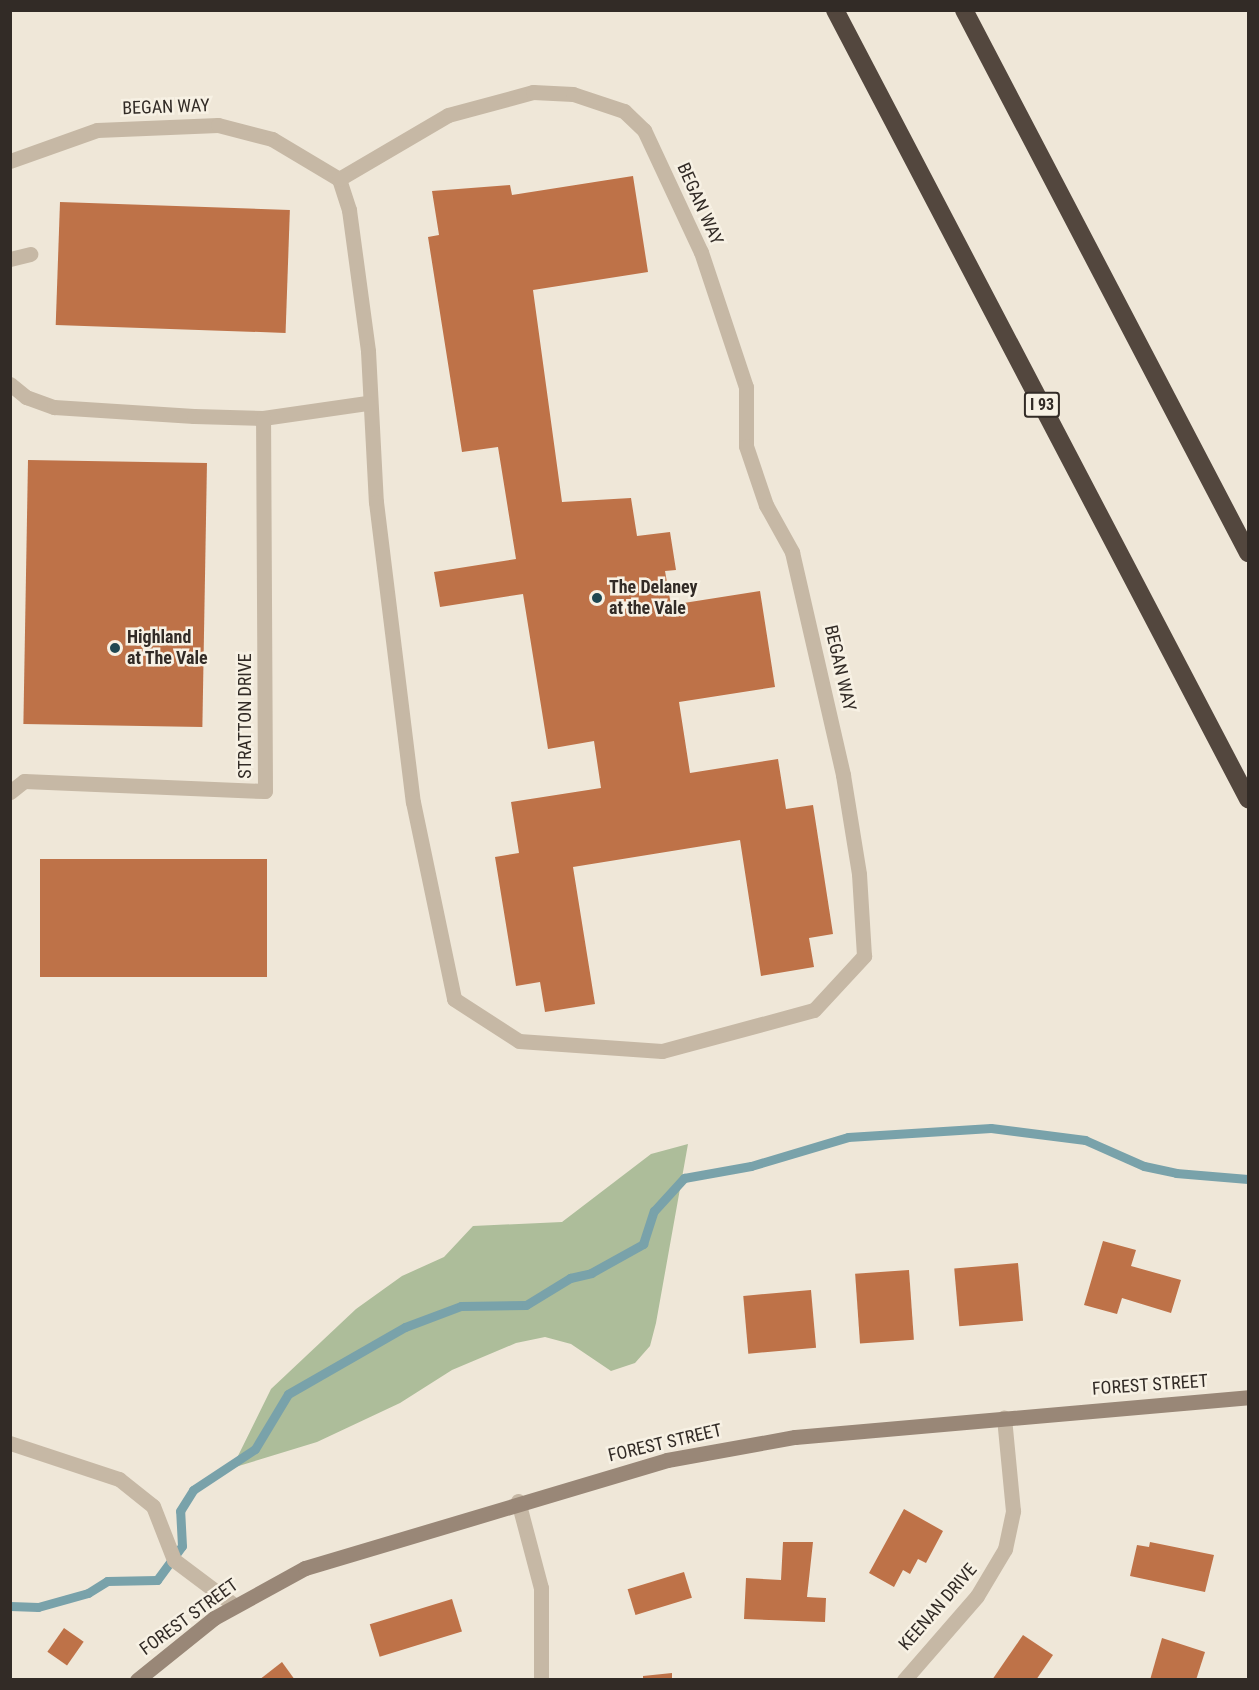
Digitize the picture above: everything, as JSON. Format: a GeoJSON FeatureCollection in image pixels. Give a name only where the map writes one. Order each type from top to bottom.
{"type":"FeatureCollection","features":[{"type":"Feature","properties":{"kind":"highway","name":"I 93"},"geometry":{"type":"LineString","coordinates":[[835,10],[1248,798]]}},
{"type":"Feature","properties":{"kind":"highway"},"geometry":{"type":"LineString","coordinates":[[964,10],[1248,553]]}},
{"type":"Feature","properties":{"kind":"main road","name":"FOREST STREET"},"geometry":{"type":"LineString","coordinates":[[137,1680],[234,1605],[305,1568],[518,1501],[730,1447],[1004,1417],[1248,1397]]}},
{"type":"Feature","properties":{"kind":"street","name":"BEGAN WAY"},"geometry":{"type":"LineString","coordinates":[[10,161],[97,130],[218,125],[272,139],[339,179],[448,115],[533,92],[573,94],[624,111],[644,130],[701,252],[746,387],[746,446],[766,505],[792,552],[843,776],[859,874],[864,956],[814,1010],[662,1050],[519,1041],[454,999],[413,802],[367,403]]}},
{"type":"Feature","properties":{"kind":"street"},"geometry":{"type":"LineString","coordinates":[[10,384],[54,407],[262,418],[367,403],[368,351],[349,210],[339,179]]}},
{"type":"Feature","properties":{"kind":"street"},"geometry":{"type":"LineString","coordinates":[[10,259],[30,254]]}},
{"type":"Feature","properties":{"kind":"street","name":"STRATTON DRIVE"},"geometry":{"type":"LineString","coordinates":[[10,792],[24,781],[265,791],[262,418]]}},
{"type":"Feature","properties":{"kind":"street","name":"KEENAN DRIVE"},"geometry":{"type":"LineString","coordinates":[[904,1680],[977,1596],[1005,1549],[1012,1511],[1004,1417]]}},
{"type":"Feature","properties":{"kind":"street"},"geometry":{"type":"LineString","coordinates":[[10,1443],[119,1479],[153,1506],[174,1560],[234,1605]]}},
{"type":"Feature","properties":{"kind":"street"},"geometry":{"type":"LineString","coordinates":[[518,1501],[541,1588],[541,1680]]}},
{"type":"Feature","properties":{"kind":"green space"},"geometry":{"type":"Polygon","coordinates":[[[688,1144],[656,1323],[650,1346],[635,1363],[611,1371],[571,1344],[545,1337],[516,1343],[452,1370],[400,1403],[317,1442],[232,1468],[271,1389],[356,1309],[402,1276],[444,1257],[473,1226],[562,1222],[651,1154],[688,1144]]]}},
{"type":"Feature","properties":{"kind":"building","name":"The Delaney at the Vale"},"geometry":{"type":"Polygon","coordinates":[[[633,176],[648,272],[533,290],[562,502],[631,498],[637,536],[670,532],[676,570],[665,571],[671,605],[760,591],[775,687],[679,702],[690,773],[778,759],[786,809],[813,805],[833,934],[809,938],[814,967],[761,976],[740,840],[573,867],[595,1004],[545,1012],[540,982],[516,986],[495,857],[519,853],[511,802],[601,788],[594,741],[548,749],[523,594],[440,607],[434,572],[516,559],[498,447],[462,452],[428,237],[439,235],[432,191],[510,185],[512,195],[633,176]]]}},
{"type":"Feature","properties":{"kind":"building"},"geometry":{"type":"Polygon","coordinates":[[[60,202],[290,210],[286,333],[56,325],[60,202]]]}},
{"type":"Feature","properties":{"kind":"building","name":"Highland at The Vale"},"geometry":{"type":"Polygon","coordinates":[[[28,460],[207,463],[202,727],[23,724],[28,460]]]}},
{"type":"Feature","properties":{"kind":"building"},"geometry":{"type":"Polygon","coordinates":[[[40,859],[267,859],[267,977],[40,977],[40,859]]]}},
{"type":"Feature","properties":{"kind":"building"},"geometry":{"type":"Polygon","coordinates":[[[1103,1241],[1136,1250],[1131,1266],[1181,1280],[1171,1313],[1122,1298],[1117,1314],[1084,1305],[1103,1241]]]}},
{"type":"Feature","properties":{"kind":"building"},"geometry":{"type":"Polygon","coordinates":[[[1018,1263],[1023,1321],[959,1326],[954,1269],[1018,1263]]]}},
{"type":"Feature","properties":{"kind":"building"},"geometry":{"type":"Polygon","coordinates":[[[909,1270],[914,1340],[860,1344],[855,1274],[909,1270]]]}},
{"type":"Feature","properties":{"kind":"building"},"geometry":{"type":"Polygon","coordinates":[[[811,1290],[816,1348],[748,1354],[743,1296],[811,1290]]]}},
{"type":"Feature","properties":{"kind":"building"},"geometry":{"type":"Polygon","coordinates":[[[904,1509],[943,1531],[926,1563],[918,1559],[910,1574],[903,1570],[894,1587],[869,1573],[904,1509]]]}},
{"type":"Feature","properties":{"kind":"building"},"geometry":{"type":"Polygon","coordinates":[[[783,1542],[813,1542],[807,1597],[826,1598],[825,1622],[744,1619],[746,1578],[781,1580],[783,1542]]]}},
{"type":"Feature","properties":{"kind":"building"},"geometry":{"type":"Polygon","coordinates":[[[1150,1542],[1214,1555],[1205,1592],[1130,1576],[1137,1545],[1149,1547],[1150,1542]]]}},
{"type":"Feature","properties":{"kind":"building"},"geometry":{"type":"Polygon","coordinates":[[[684,1572],[692,1598],[635,1615],[628,1589],[684,1572]]]}},
{"type":"Feature","properties":{"kind":"building"},"geometry":{"type":"Polygon","coordinates":[[[452,1599],[462,1632],[380,1657],[370,1624],[452,1599]]]}},
{"type":"Feature","properties":{"kind":"building"},"geometry":{"type":"Polygon","coordinates":[[[64,1628],[84,1642],[67,1666],[47,1652],[64,1628]]]}},
{"type":"Feature","properties":{"kind":"building"},"geometry":{"type":"Polygon","coordinates":[[[1023,1635],[1053,1655],[1036,1680],[992,1680],[1023,1635]]]}},
{"type":"Feature","properties":{"kind":"building"},"geometry":{"type":"Polygon","coordinates":[[[1162,1638],[1205,1652],[1196,1680],[1150,1680],[1162,1638]]]}},
{"type":"Feature","properties":{"kind":"building"},"geometry":{"type":"Polygon","coordinates":[[[282,1662],[295,1680],[259,1680],[282,1662]]]}},
{"type":"Feature","properties":{"kind":"building"},"geometry":{"type":"Polygon","coordinates":[[[672,1673],[672,1680],[643,1680],[643,1676],[672,1673]]]}},
{"type":"Feature","properties":{"kind":"waterway"},"geometry":{"type":"LineString","coordinates":[[10,1606],[38,1607],[88,1593],[107,1581],[157,1580],[182,1546],[180,1511],[193,1490],[255,1449],[288,1394],[405,1327],[461,1306],[526,1305],[570,1278],[591,1273],[643,1244],[654,1211],[684,1178],[751,1166],[848,1137],[991,1128],[1085,1140],[1144,1166],[1176,1173],[1248,1179]]}},
{"type":"Feature","properties":{"kind":"place","name":"The Delaney at the Vale"},"geometry":{"type":"Point","coordinates":[597,598]}},
{"type":"Feature","properties":{"kind":"place","name":"Highland at The Vale"},"geometry":{"type":"Point","coordinates":[115,648]}}]}
